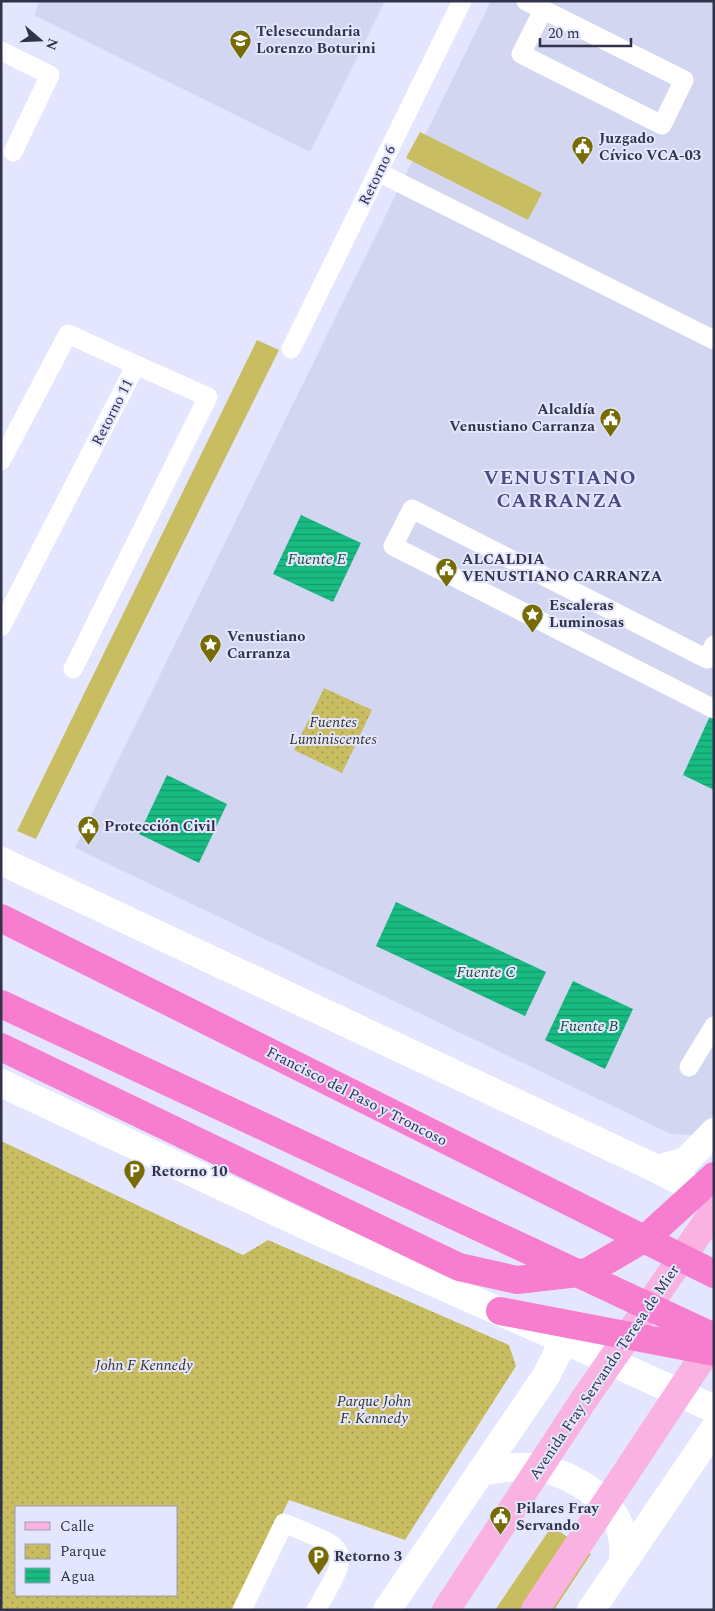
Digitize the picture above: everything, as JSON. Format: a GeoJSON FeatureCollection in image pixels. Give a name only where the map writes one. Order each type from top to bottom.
{"type":"FeatureCollection","features":[{"type":"Feature","properties":{"kind":"highway","name":"Francisco del Paso y Troncoso"},"geometry":{"type":"LineString","coordinates":[[1,918],[714,1274]]}},
{"type":"Feature","properties":{"kind":"highway"},"geometry":{"type":"LineString","coordinates":[[1,1004],[714,1338]]}},
{"type":"Feature","properties":{"kind":"highway"},"geometry":{"type":"LineString","coordinates":[[1,1048],[459,1267],[517,1280],[587,1272],[647,1237],[714,1176]]}},
{"type":"Feature","properties":{"kind":"highway"},"geometry":{"type":"LineString","coordinates":[[500,1311],[714,1352]]}},
{"type":"Feature","properties":{"kind":"main road"},"geometry":{"type":"LineString","coordinates":[[1,861],[657,1169],[714,1199]]}},
{"type":"Feature","properties":{"kind":"main road"},"geometry":{"type":"LineString","coordinates":[[1,1083],[306,1226],[500,1311],[714,1409]]}},
{"type":"Feature","properties":{"kind":"main road"},"geometry":{"type":"LineString","coordinates":[[657,1169],[686,1161],[714,1132]]}},
{"type":"Feature","properties":{"kind":"main road","name":"Avenida Fray Servando Teresa de Mier"},"geometry":{"type":"LineString","coordinates":[[446,1610],[583,1401],[714,1211]]}},
{"type":"Feature","properties":{"kind":"main road"},"geometry":{"type":"LineString","coordinates":[[535,1610],[714,1338]]}},
{"type":"Feature","properties":{"kind":"main road"},"geometry":{"type":"LineString","coordinates":[[387,1610],[546,1376],[564,1340]]}},
{"type":"Feature","properties":{"kind":"main road"},"geometry":{"type":"LineString","coordinates":[[592,1610],[714,1428]]}},
{"type":"Feature","properties":{"kind":"main road"},"geometry":{"type":"LineString","coordinates":[[480,1472],[531,1467],[565,1475],[595,1494],[617,1520],[624,1548],[623,1562]]}},
{"type":"Feature","properties":{"kind":"lane","name":"Retorno 6"},"geometry":{"type":"LineString","coordinates":[[291,349],[462,1]]}},
{"type":"Feature","properties":{"kind":"lane"},"geometry":{"type":"LineString","coordinates":[[535,6],[684,80],[662,125],[521,54],[535,6]]}},
{"type":"Feature","properties":{"kind":"lane"},"geometry":{"type":"LineString","coordinates":[[1,51],[50,75],[13,152]]}},
{"type":"Feature","properties":{"kind":"lane"},"geometry":{"type":"LineString","coordinates":[[378,172],[714,340]]}},
{"type":"Feature","properties":{"kind":"lane","name":"Retorno 11"},"geometry":{"type":"LineString","coordinates":[[1,461],[68,334],[136,366],[1,627]]}},
{"type":"Feature","properties":{"kind":"lane"},"geometry":{"type":"LineString","coordinates":[[73,669],[208,397],[136,366]]}},
{"type":"Feature","properties":{"kind":"lane"},"geometry":{"type":"LineString","coordinates":[[714,646],[707,659],[412,509],[393,546],[714,709]]}},
{"type":"Feature","properties":{"kind":"lane"},"geometry":{"type":"LineString","coordinates":[[689,1067],[714,1026]]}},
{"type":"Feature","properties":{"kind":"lane"},"geometry":{"type":"LineString","coordinates":[[242,1610],[284,1523],[331,1543],[338,1549],[341,1559],[339,1569],[316,1610]]}},
{"type":"Feature","properties":{"kind":"shaded area","name":"Telesecundaria Lorenzo Boturini"},"geometry":{"type":"Polygon","coordinates":[[[40,1],[385,1],[310,152],[34,15],[40,1]]]}},
{"type":"Feature","properties":{"kind":"shaded area","name":"ALCALDIA VENUSTIANO CARRANZA"},"geometry":{"type":"Polygon","coordinates":[[[491,1],[714,1],[714,1115],[691,1135],[671,1134],[75,848],[491,1]]]}},
{"type":"Feature","properties":{"kind":"green space"},"geometry":{"type":"Polygon","coordinates":[[[420,132],[542,193],[528,220],[406,158],[420,132]]]}},
{"type":"Feature","properties":{"kind":"green space"},"geometry":{"type":"Polygon","coordinates":[[[257,340],[279,350],[36,839],[17,831],[257,340]]]}},
{"type":"Feature","properties":{"kind":"green space","name":"Fuentes Luminiscentes"},"geometry":{"type":"Polygon","coordinates":[[[324,688],[372,710],[342,773],[294,750],[324,688]]]}},
{"type":"Feature","properties":{"kind":"green space","name":"John F Kennedy"},"geometry":{"type":"Polygon","coordinates":[[[1,1141],[243,1255],[268,1240],[509,1345],[516,1366],[405,1540],[289,1500],[235,1610],[1,1610],[1,1141]]]}},
{"type":"Feature","properties":{"kind":"green space"},"geometry":{"type":"Polygon","coordinates":[[[552,1526],[591,1554],[554,1610],[495,1610],[552,1526]]]}},
{"type":"Feature","properties":{"kind":"water","name":"Fuente E"},"geometry":{"type":"Polygon","coordinates":[[[301,515],[361,543],[333,602],[273,574],[301,515]]]}},
{"type":"Feature","properties":{"kind":"water"},"geometry":{"type":"Polygon","coordinates":[[[710,716],[714,717],[714,790],[683,775],[710,716]]]}},
{"type":"Feature","properties":{"kind":"water"},"geometry":{"type":"Polygon","coordinates":[[[167,775],[227,804],[199,863],[139,834],[167,775]]]}},
{"type":"Feature","properties":{"kind":"water","name":"Fuente C"},"geometry":{"type":"Polygon","coordinates":[[[396,902],[546,972],[525,1016],[376,946],[396,902]]]}},
{"type":"Feature","properties":{"kind":"water","name":"Fuente B"},"geometry":{"type":"Polygon","coordinates":[[[573,981],[633,1009],[605,1069],[545,1040],[573,981]]]}},
{"type":"Feature","properties":{"kind":"place","name":"Telesecundaria Lorenzo Boturini"},"geometry":{"type":"Point","coordinates":[240,59]}},
{"type":"Feature","properties":{"kind":"place","name":"Juzgado Cívico VCA-03"},"geometry":{"type":"Point","coordinates":[583,166]}},
{"type":"Feature","properties":{"kind":"place","name":"Alcaldía Venustiano Carranza"},"geometry":{"type":"Point","coordinates":[611,437]}},
{"type":"Feature","properties":{"kind":"place","name":"ALCALDIA VENUSTIANO CARRANZA"},"geometry":{"type":"Point","coordinates":[446,587]}},
{"type":"Feature","properties":{"kind":"place","name":"Escaleras Luminosas"},"geometry":{"type":"Point","coordinates":[533,633]}},
{"type":"Feature","properties":{"kind":"place","name":"Venustiano Carranza"},"geometry":{"type":"Point","coordinates":[211,664]}},
{"type":"Feature","properties":{"kind":"place","name":"Protección Civil"},"geometry":{"type":"Point","coordinates":[88,845]}},
{"type":"Feature","properties":{"kind":"place","name":"Retorno 10"},"geometry":{"type":"Point","coordinates":[135,1190]}},
{"type":"Feature","properties":{"kind":"place","name":"Pilares Fray Servando"},"geometry":{"type":"Point","coordinates":[500,1536]}},
{"type":"Feature","properties":{"kind":"place","name":"Retorno 3"},"geometry":{"type":"Point","coordinates":[318,1575]}},
{"type":"Feature","properties":{"kind":"district","name":"VENUSTIANO CARRANZA"},"geometry":{"type":"Point","coordinates":[560,488]}},
{"type":"Feature","properties":{"kind":"park label","name":"Parque John F. Kennedy"},"geometry":{"type":"Point","coordinates":[374,1410]}}]}
